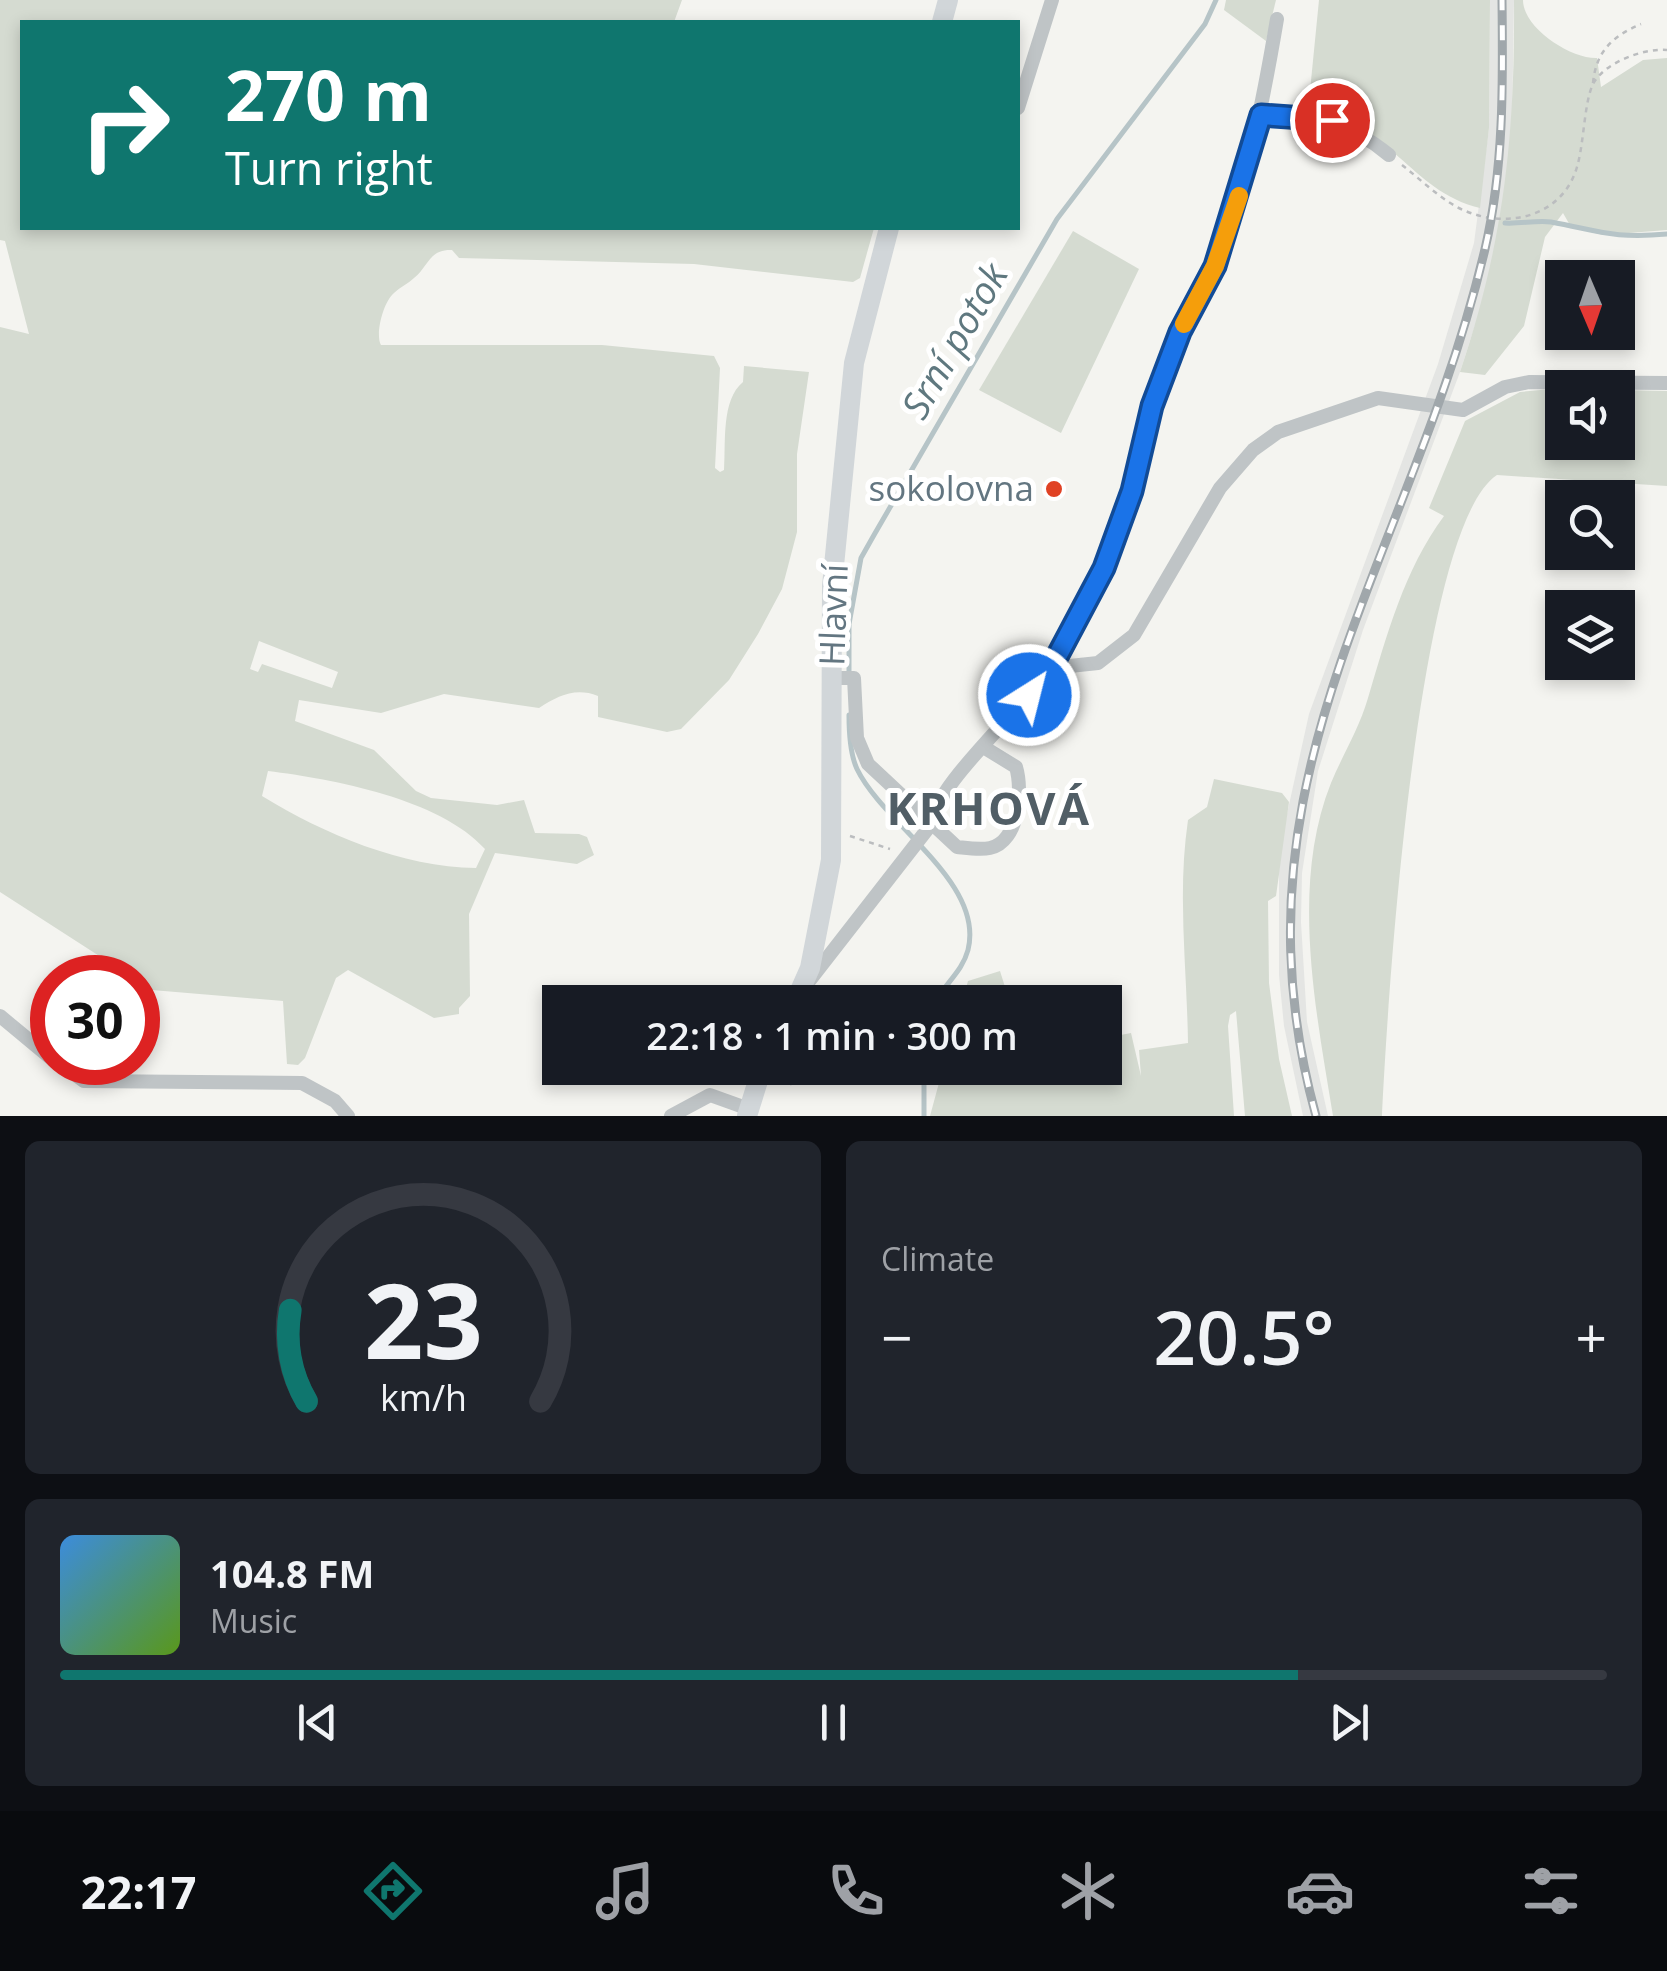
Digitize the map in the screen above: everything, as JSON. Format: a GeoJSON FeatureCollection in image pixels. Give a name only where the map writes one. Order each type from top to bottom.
{"type":"FeatureCollection","features":[{"type":"Feature","properties":{"kind":"street"},"geometry":{"type":"LineString","coordinates":[[1020,102],[1052,0]]}},
{"type":"Feature","properties":{"kind":"street"},"geometry":{"type":"LineString","coordinates":[[806,985],[906,851],[929,828],[940,795],[1051,668],[1118,532],[1152,406],[1180,332],[1215,266],[1261,115],[1277,19]]}},
{"type":"Feature","properties":{"kind":"street"},"geometry":{"type":"LineString","coordinates":[[1261,115],[1332,120],[1368,138],[1389,155]]}},
{"type":"Feature","properties":{"kind":"street","name":"Hlavní"},"geometry":{"type":"LineString","coordinates":[[802,985],[823,914],[831,860],[842,678],[832,586],[854,363],[888,230]]}},
{"type":"Feature","properties":{"kind":"street"},"geometry":{"type":"LineString","coordinates":[[1051,668],[1098,663],[1134,635],[1220,488],[1253,450],[1278,432],[1378,398],[1463,410],[1505,386],[1529,382],[1667,383]]}},
{"type":"Feature","properties":{"kind":"street"},"geometry":{"type":"LineString","coordinates":[[842,678],[857,738],[868,764],[929,828],[956,848],[991,848],[1004,842],[1012,829],[1019,776],[1016,767],[985,748]]}},
{"type":"Feature","properties":{"kind":"street"},"geometry":{"type":"LineString","coordinates":[[0,1016],[30,1041]]}},
{"type":"Feature","properties":{"kind":"street"},"geometry":{"type":"LineString","coordinates":[[160,1081],[302,1082],[335,1100],[348,1116]]}},
{"type":"Feature","properties":{"kind":"street"},"geometry":{"type":"LineString","coordinates":[[671,1116],[710,1095],[748,1112],[757,1085]]}},
{"type":"Feature","properties":{"kind":"path"},"geometry":{"type":"LineString","coordinates":[[1389,155],[1462,210],[1525,219],[1548,208],[1576,172],[1594,70],[1610,40],[1642,24]]}},
{"type":"Feature","properties":{"kind":"path"},"geometry":{"type":"LineString","coordinates":[[1592,85],[1613,64],[1652,50],[1667,50]]}},
{"type":"Feature","properties":{"kind":"path"},"geometry":{"type":"LineString","coordinates":[[842,833],[906,851]]}},
{"type":"Feature","properties":{"kind":"shaded area"},"geometry":{"type":"Polygon","coordinates":[[[0,0],[682,0],[675,20],[20,20],[20,230],[873,230],[860,278],[853,282],[694,264],[459,258],[452,250],[444,250],[434,255],[386,304],[380,327],[381,345],[602,345],[714,356],[720,368],[715,468],[720,472],[724,470],[728,410],[743,382],[744,366],[809,372],[797,454],[797,532],[782,589],[758,634],[729,680],[681,729],[667,732],[598,717],[598,696],[582,692],[539,708],[444,694],[381,713],[299,700],[295,721],[374,750],[416,791],[431,798],[497,805],[524,800],[535,833],[579,834],[587,837],[594,855],[577,864],[495,853],[469,914],[470,996],[459,1008],[459,1014],[434,1018],[348,970],[336,978],[305,1058],[298,1065],[287,1064],[283,1001],[160,991],[160,955],[98,955],[0,892],[0,327],[29,334],[5,241],[0,240],[0,0]],[[259,641],[250,669],[258,672],[262,664],[332,688],[338,672],[259,641]],[[268,771],[262,796],[364,846],[420,862],[476,868],[485,849],[465,832],[414,804],[353,786],[268,771]]]}},
{"type":"Feature","properties":{"kind":"shaded area"},"geometry":{"type":"Polygon","coordinates":[[[1226,0],[1276,0],[1266,41],[1224,10],[1226,0]]]}},
{"type":"Feature","properties":{"kind":"shaded area"},"geometry":{"type":"Polygon","coordinates":[[[1319,0],[1490,0],[1489,128],[1480,208],[1435,187],[1360,128],[1337,117],[1308,111],[1319,0]]]}},
{"type":"Feature","properties":{"kind":"shaded area"},"geometry":{"type":"Polygon","coordinates":[[[1490,0],[1514,0],[1512,130],[1506,193],[1485,294],[1460,372],[1363,630],[1318,771],[1302,873],[1301,922],[1307,1022],[1328,1116],[1303,1116],[1284,1026],[1279,975],[1279,871],[1285,823],[1309,714],[1438,364],[1474,243],[1489,128],[1490,0]]]}},
{"type":"Feature","properties":{"kind":"shaded area"},"geometry":{"type":"Polygon","coordinates":[[[1514,0],[1523,0],[1531,21],[1550,40],[1574,53],[1597,58],[1601,87],[1643,60],[1667,58],[1667,230],[1603,235],[1571,227],[1563,213],[1545,237],[1524,326],[1485,375],[1460,372],[1487,278],[1504,189],[1512,98],[1514,0]]]}},
{"type":"Feature","properties":{"kind":"shaded area"},"geometry":{"type":"Polygon","coordinates":[[[1073,231],[1139,269],[1061,433],[979,390],[1073,231]]]}},
{"type":"Feature","properties":{"kind":"shaded area"},"geometry":{"type":"Polygon","coordinates":[[[1545,390],[1545,460],[1635,460],[1635,390],[1667,391],[1667,486],[1635,484],[1635,480],[1497,475],[1469,513],[1446,582],[1426,673],[1411,775],[1399,880],[1382,1116],[1333,1116],[1310,949],[1312,864],[1319,823],[1331,783],[1364,709],[1407,581],[1444,516],[1429,508],[1465,421],[1520,392],[1545,390]]]}},
{"type":"Feature","properties":{"kind":"shaded area"},"geometry":{"type":"Polygon","coordinates":[[[1214,779],[1282,793],[1289,802],[1276,896],[1268,901],[1269,983],[1279,1059],[1292,1116],[1245,1116],[1236,1011],[1230,1015],[1228,1026],[1234,1116],[930,1116],[938,1085],[1122,1085],[1122,1035],[1131,1033],[1141,1076],[1139,1050],[1188,1043],[1185,848],[1188,820],[1207,807],[1214,779]]]}},
{"type":"Feature","properties":{"kind":"shaded area"},"geometry":{"type":"Polygon","coordinates":[[[1000,971],[1004,985],[967,985],[968,981],[1000,971]]]}},
{"type":"Feature","properties":{"kind":"waterway","name":"Srní potok"},"geometry":{"type":"LineString","coordinates":[[849,674],[849,624],[861,558],[1057,219],[1205,24],[1216,0]]}},
{"type":"Feature","properties":{"kind":"waterway"},"geometry":{"type":"LineString","coordinates":[[1505,223],[1546,222],[1620,235],[1667,234]]}},
{"type":"Feature","properties":{"kind":"waterway","name":"Srní potok"},"geometry":{"type":"LineString","coordinates":[[849,715],[851,750],[857,769],[962,901],[969,925],[968,950],[947,985]]}},
{"type":"Feature","properties":{"kind":"waterway","name":"Srní potok"},"geometry":{"type":"LineString","coordinates":[[924,1085],[924,1116]]}},
{"type":"Feature","properties":{"kind":"railway"},"geometry":{"type":"LineString","coordinates":[[1316,1116],[1293,993],[1292,880],[1309,773],[1338,671],[1453,362],[1485,249],[1499,157],[1502,0]]}},
{"type":"Feature","properties":{"kind":"slow traffic"},"geometry":{"type":"LineString","coordinates":[[1184,324],[1215,266],[1239,196]]}},
{"type":"Feature","properties":{"kind":"place","name":"sokolovna"},"geometry":{"type":"Point","coordinates":[1054,489]}},
{"type":"Feature","properties":{"kind":"district","name":"KRHOVÁ"},"geometry":{"type":"Point","coordinates":[989,809]}},
{"type":"Feature","properties":{"kind":"route"},"geometry":{"type":"LineString","coordinates":[[1029,695],[1051,668],[1104,568],[1132,491],[1152,406],[1180,332],[1215,266],[1239,198],[1261,115],[1332,120]]}}]}
